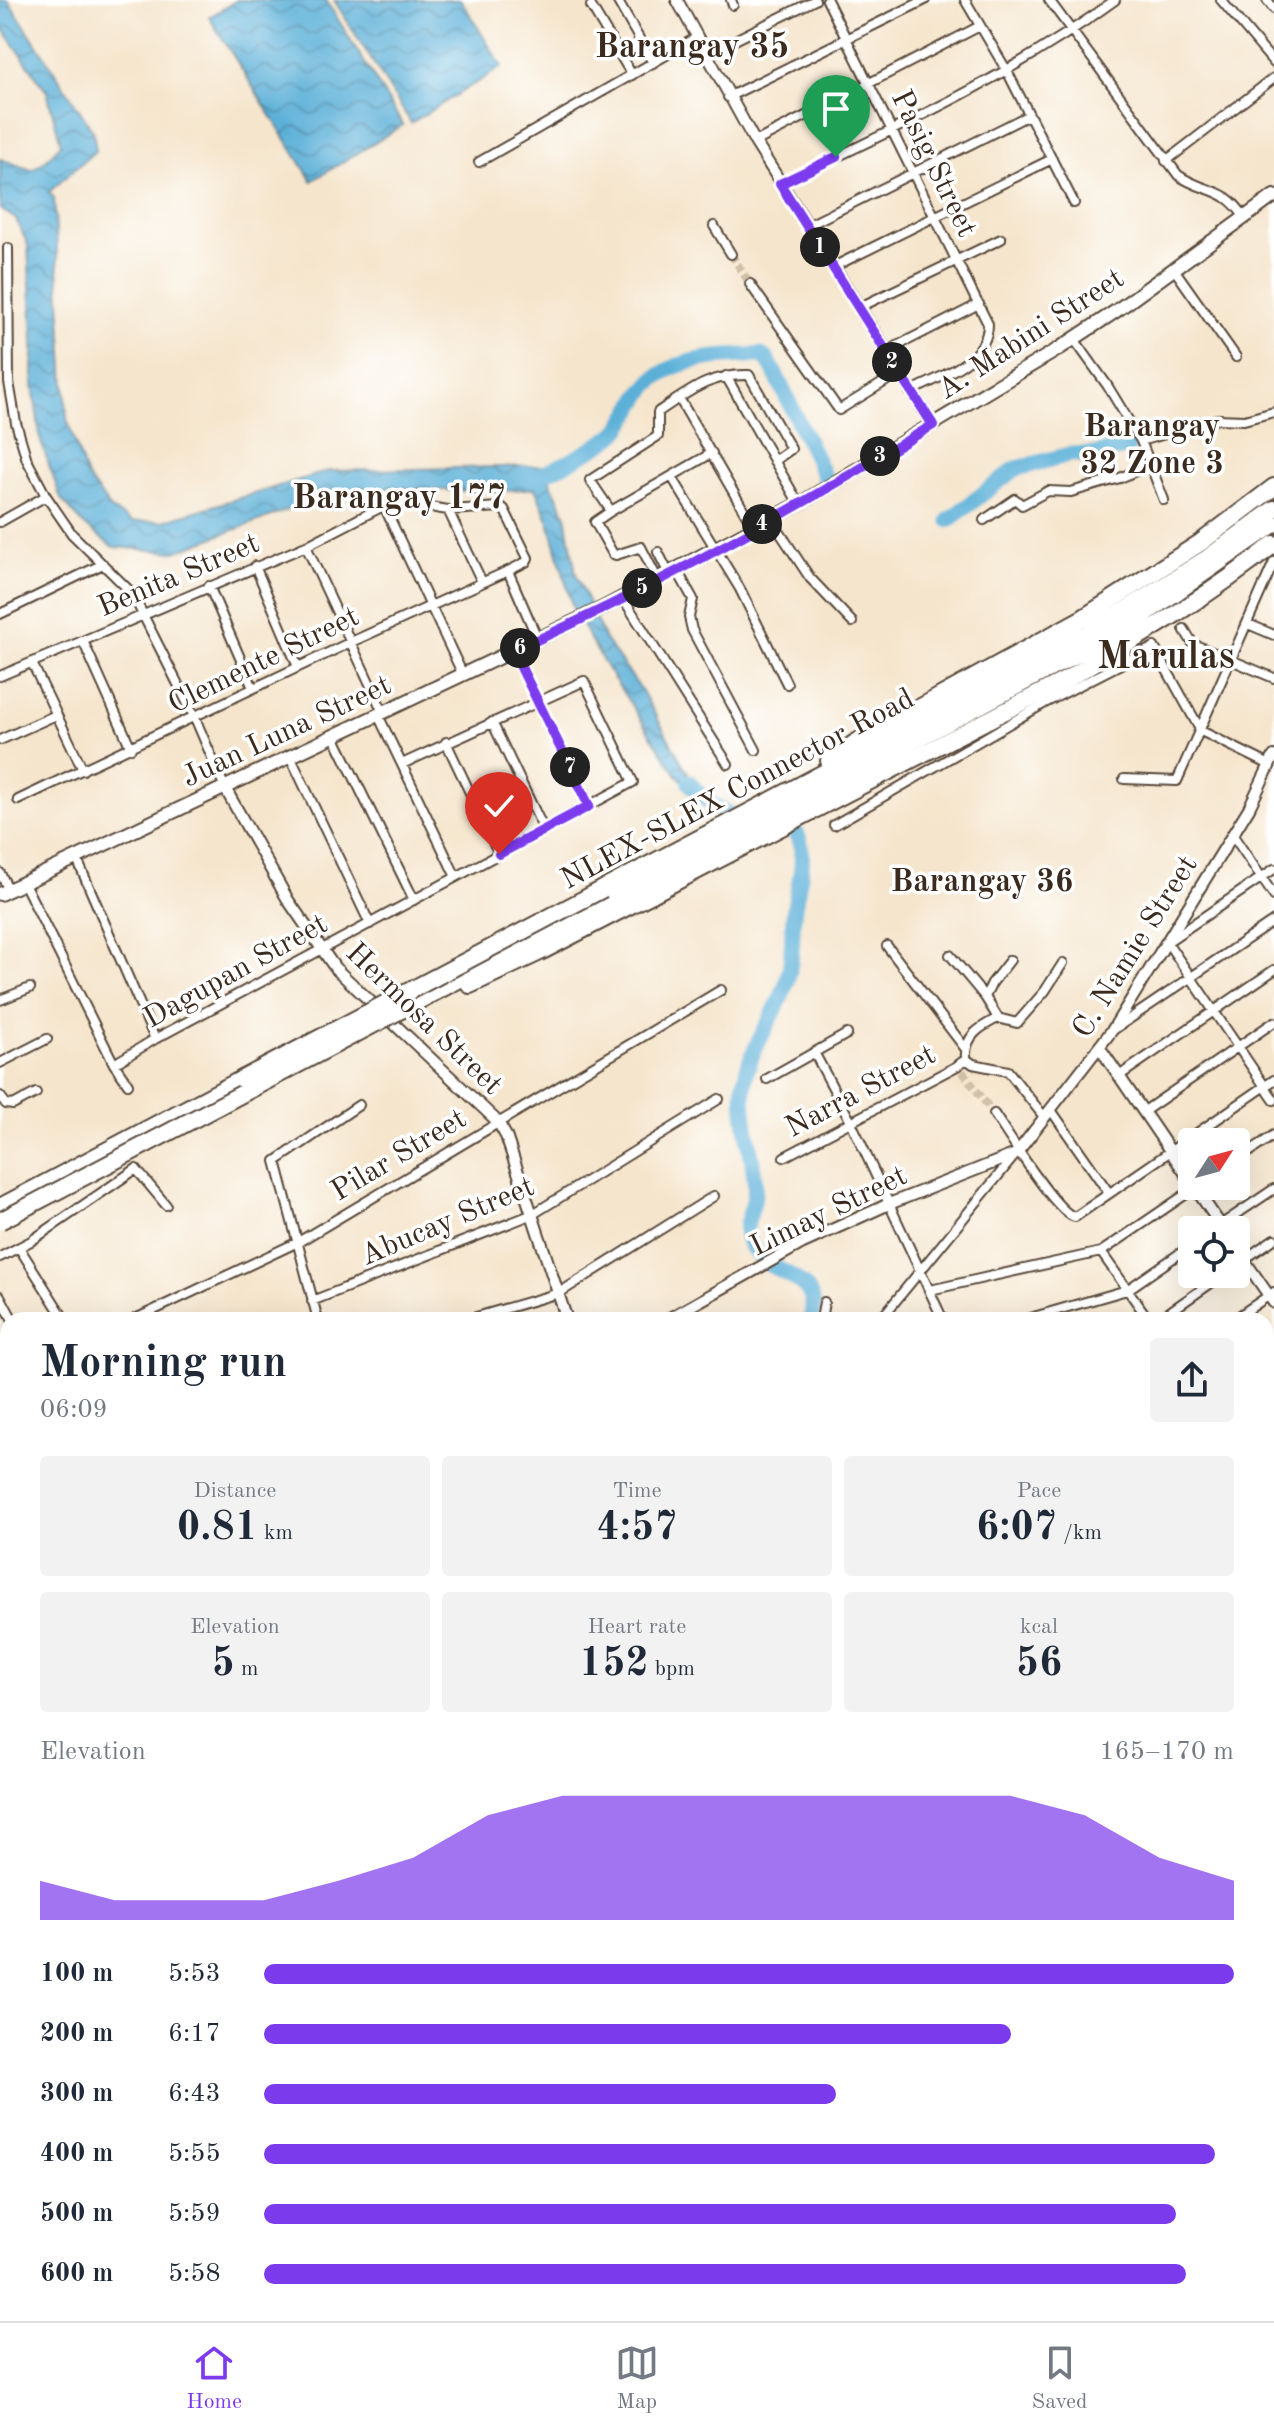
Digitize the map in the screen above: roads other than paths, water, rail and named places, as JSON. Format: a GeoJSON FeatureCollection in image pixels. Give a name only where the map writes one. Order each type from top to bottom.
{"type":"FeatureCollection","features":[{"type":"Feature","properties":{"kind":"highway"},"geometry":{"type":"LineString","coordinates":[[789,791],[855,743],[1083,618],[1200,543],[1274,487]]}},
{"type":"Feature","properties":{"kind":"highway","name":"NLEX-SLEX Connector Road"},"geometry":{"type":"LineString","coordinates":[[0,1207],[1089,633],[1209,557],[1274,509]]}},
{"type":"Feature","properties":{"kind":"highway","name":"NLEX-SLEX Connector Road"},"geometry":{"type":"LineString","coordinates":[[0,1221],[1095,645],[1138,619],[1274,524]]}},
{"type":"Feature","properties":{"kind":"highway"},"geometry":{"type":"LineString","coordinates":[[403,1009],[505,970],[1065,680],[1145,634],[1227,581],[1274,544]]}},
{"type":"Feature","properties":{"kind":"main road","name":"A. Mabini Street"},"geometry":{"type":"LineString","coordinates":[[594,612],[799,504],[1074,339],[1274,196]]}},
{"type":"Feature","properties":{"kind":"main road","name":"Juan Luna Street"},"geometry":{"type":"LineString","coordinates":[[5,892],[594,612]]}},
{"type":"Feature","properties":{"kind":"street"},"geometry":{"type":"LineString","coordinates":[[617,0],[653,63]]}},
{"type":"Feature","properties":{"kind":"street"},"geometry":{"type":"LineString","coordinates":[[677,0],[728,97],[780,184],[933,425]]}},
{"type":"Feature","properties":{"kind":"street"},"geometry":{"type":"LineString","coordinates":[[705,55],[815,0]]}},
{"type":"Feature","properties":{"kind":"street","name":"Pasig Street"},"geometry":{"type":"LineString","coordinates":[[827,0],[979,304]]}},
{"type":"Feature","properties":{"kind":"street"},"geometry":{"type":"LineString","coordinates":[[728,97],[925,0]]}},
{"type":"Feature","properties":{"kind":"street"},"geometry":{"type":"LineString","coordinates":[[965,0],[1007,71],[1074,203]]}},
{"type":"Feature","properties":{"kind":"street"},"geometry":{"type":"LineString","coordinates":[[1049,0],[1178,175],[1228,197],[1245,218]]}},
{"type":"Feature","properties":{"kind":"street"},"geometry":{"type":"LineString","coordinates":[[1096,0],[1102,9]]}},
{"type":"Feature","properties":{"kind":"street"},"geometry":{"type":"LineString","coordinates":[[780,184],[892,131],[1007,71],[1115,0]]}},
{"type":"Feature","properties":{"kind":"street"},"geometry":{"type":"LineString","coordinates":[[1221,0],[1274,63]]}},
{"type":"Feature","properties":{"kind":"street"},"geometry":{"type":"LineString","coordinates":[[1267,0],[1274,9]]}},
{"type":"Feature","properties":{"kind":"street"},"geometry":{"type":"LineString","coordinates":[[591,6],[632,75]]}},
{"type":"Feature","properties":{"kind":"street"},"geometry":{"type":"LineString","coordinates":[[755,142],[980,26]]}},
{"type":"Feature","properties":{"kind":"street"},"geometry":{"type":"LineString","coordinates":[[479,162],[696,38]]}},
{"type":"Feature","properties":{"kind":"street"},"geometry":{"type":"LineString","coordinates":[[1166,161],[1274,78]]}},
{"type":"Feature","properties":{"kind":"street"},"geometry":{"type":"LineString","coordinates":[[807,226],[1029,115]]}},
{"type":"Feature","properties":{"kind":"street"},"geometry":{"type":"LineString","coordinates":[[833,267],[1052,159]]}},
{"type":"Feature","properties":{"kind":"street"},"geometry":{"type":"LineString","coordinates":[[714,226],[731,254]]}},
{"type":"Feature","properties":{"kind":"street"},"geometry":{"type":"LineString","coordinates":[[858,308],[1001,239]]}},
{"type":"Feature","properties":{"kind":"street","name":"Hermosa Street"},"geometry":{"type":"LineString","coordinates":[[8,248],[9,382],[27,460],[46,496],[72,534],[132,593],[195,718],[225,788],[288,900],[322,950],[335,968],[393,1026],[498,1122],[506,1136],[565,1312]]}},
{"type":"Feature","properties":{"kind":"street"},"geometry":{"type":"LineString","coordinates":[[1174,269],[1236,357]]}},
{"type":"Feature","properties":{"kind":"street"},"geometry":{"type":"LineString","coordinates":[[750,284],[839,410],[899,373]]}},
{"type":"Feature","properties":{"kind":"street"},"geometry":{"type":"LineString","coordinates":[[885,352],[979,304],[988,324],[980,347],[968,361],[910,392]]}},
{"type":"Feature","properties":{"kind":"street"},"geometry":{"type":"LineString","coordinates":[[1074,339],[1141,441],[1164,500]]}},
{"type":"Feature","properties":{"kind":"street"},"geometry":{"type":"LineString","coordinates":[[611,511],[590,482],[657,437],[657,414],[706,380],[747,375],[752,378],[791,451],[774,461]]}},
{"type":"Feature","properties":{"kind":"street"},"geometry":{"type":"LineString","coordinates":[[726,376],[799,504]]}},
{"type":"Feature","properties":{"kind":"street"},"geometry":{"type":"LineString","coordinates":[[679,398],[754,528]]}},
{"type":"Feature","properties":{"kind":"street"},"geometry":{"type":"LineString","coordinates":[[1141,441],[1217,419],[1244,420],[1274,412]]}},
{"type":"Feature","properties":{"kind":"street"},"geometry":{"type":"LineString","coordinates":[[712,453],[595,522],[613,554],[640,547],[693,599],[689,617],[692,630],[756,750]]}},
{"type":"Feature","properties":{"kind":"street"},"geometry":{"type":"LineString","coordinates":[[984,520],[1014,499],[1023,505],[1048,491],[1071,492],[1120,478],[1149,465]]}},
{"type":"Feature","properties":{"kind":"street"},"geometry":{"type":"LineString","coordinates":[[672,477],[740,589],[787,684]]}},
{"type":"Feature","properties":{"kind":"street"},"geometry":{"type":"LineString","coordinates":[[0,522],[46,496]]}},
{"type":"Feature","properties":{"kind":"street","name":"Benita Street"},"geometry":{"type":"LineString","coordinates":[[0,676],[306,546],[393,501],[448,510],[504,509],[528,560]]}},
{"type":"Feature","properties":{"kind":"street"},"geometry":{"type":"LineString","coordinates":[[384,506],[463,675]]}},
{"type":"Feature","properties":{"kind":"street"},"geometry":{"type":"LineString","coordinates":[[448,510],[482,582]]}},
{"type":"Feature","properties":{"kind":"street"},"geometry":{"type":"LineString","coordinates":[[771,519],[805,571],[852,622]]}},
{"type":"Feature","properties":{"kind":"street"},"geometry":{"type":"LineString","coordinates":[[306,546],[402,764],[456,877]]}},
{"type":"Feature","properties":{"kind":"street"},"geometry":{"type":"LineString","coordinates":[[658,552],[668,575]]}},
{"type":"Feature","properties":{"kind":"street","name":"Clemente Street"},"geometry":{"type":"LineString","coordinates":[[18,800],[528,560]]}},
{"type":"Feature","properties":{"kind":"street"},"geometry":{"type":"LineString","coordinates":[[1124,779],[1176,782],[1274,562]]}},
{"type":"Feature","properties":{"kind":"street"},"geometry":{"type":"LineString","coordinates":[[0,614],[103,564]]}},
{"type":"Feature","properties":{"kind":"street"},"geometry":{"type":"LineString","coordinates":[[255,566],[298,667]]}},
{"type":"Feature","properties":{"kind":"street"},"geometry":{"type":"LineString","coordinates":[[508,571],[538,640]]}},
{"type":"Feature","properties":{"kind":"street"},"geometry":{"type":"LineString","coordinates":[[209,586],[253,688]]}},
{"type":"Feature","properties":{"kind":"street"},"geometry":{"type":"LineString","coordinates":[[1264,587],[1274,591]]}},
{"type":"Feature","properties":{"kind":"street"},"geometry":{"type":"LineString","coordinates":[[623,598],[728,764]]}},
{"type":"Feature","properties":{"kind":"street"},"geometry":{"type":"LineString","coordinates":[[1248,624],[1274,635]]}},
{"type":"Feature","properties":{"kind":"street"},"geometry":{"type":"LineString","coordinates":[[1184,629],[1193,644],[1274,678]]}},
{"type":"Feature","properties":{"kind":"street"},"geometry":{"type":"LineString","coordinates":[[83,641],[131,748]]}},
{"type":"Feature","properties":{"kind":"street"},"geometry":{"type":"LineString","coordinates":[[834,825],[1045,703],[1154,647],[1201,731],[1272,760]]}},
{"type":"Feature","properties":{"kind":"street"},"geometry":{"type":"LineString","coordinates":[[513,651],[589,806]]}},
{"type":"Feature","properties":{"kind":"street"},"geometry":{"type":"LineString","coordinates":[[32,663],[83,770]]}},
{"type":"Feature","properties":{"kind":"street","name":"Dagupan Street"},"geometry":{"type":"LineString","coordinates":[[114,1064],[633,782],[584,681],[538,702]]}},
{"type":"Feature","properties":{"kind":"street"},"geometry":{"type":"LineString","coordinates":[[402,764],[538,702]]}},
{"type":"Feature","properties":{"kind":"street"},"geometry":{"type":"LineString","coordinates":[[0,740],[56,715]]}},
{"type":"Feature","properties":{"kind":"street"},"geometry":{"type":"LineString","coordinates":[[492,722],[544,830]]}},
{"type":"Feature","properties":{"kind":"street"},"geometry":{"type":"LineString","coordinates":[[334,736],[414,900]]}},
{"type":"Feature","properties":{"kind":"street"},"geometry":{"type":"LineString","coordinates":[[446,742],[499,854]]}},
{"type":"Feature","properties":{"kind":"street"},"geometry":{"type":"LineString","coordinates":[[290,756],[370,924]]}},
{"type":"Feature","properties":{"kind":"street","name":"C. Namie Street"},"geometry":{"type":"LineString","coordinates":[[1018,1152],[1113,1029],[1249,808],[1272,760]]}},
{"type":"Feature","properties":{"kind":"street"},"geometry":{"type":"LineString","coordinates":[[1232,834],[1274,896]]}},
{"type":"Feature","properties":{"kind":"street"},"geometry":{"type":"LineString","coordinates":[[76,857],[155,1039]]}},
{"type":"Feature","properties":{"kind":"street"},"geometry":{"type":"LineString","coordinates":[[1274,869],[1167,942],[1274,1100]]}},
{"type":"Feature","properties":{"kind":"street"},"geometry":{"type":"LineString","coordinates":[[0,873],[5,892]]}},
{"type":"Feature","properties":{"kind":"street"},"geometry":{"type":"LineString","coordinates":[[24,883],[114,1064],[128,1084]]}},
{"type":"Feature","properties":{"kind":"street"},"geometry":{"type":"LineString","coordinates":[[1113,1029],[1274,921]]}},
{"type":"Feature","properties":{"kind":"street"},"geometry":{"type":"LineString","coordinates":[[887,946],[965,1048]]}},
{"type":"Feature","properties":{"kind":"street"},"geometry":{"type":"LineString","coordinates":[[950,955],[998,1018],[1017,1023],[1045,991],[1063,963]]}},
{"type":"Feature","properties":{"kind":"street"},"geometry":{"type":"LineString","coordinates":[[985,997],[1010,960]]}},
{"type":"Feature","properties":{"kind":"street"},"geometry":{"type":"LineString","coordinates":[[1119,1076],[1274,970]]}},
{"type":"Feature","properties":{"kind":"street"},"geometry":{"type":"LineString","coordinates":[[0,1000],[30,988]]}},
{"type":"Feature","properties":{"kind":"street","name":"Pilar Street"},"geometry":{"type":"LineString","coordinates":[[150,1312],[297,1243],[721,990]]}},
{"type":"Feature","properties":{"kind":"street"},"geometry":{"type":"LineString","coordinates":[[998,1018],[970,1036],[965,1048],[966,1059],[972,1064],[1008,1071],[1048,1114],[1109,1193]]}},
{"type":"Feature","properties":{"kind":"street"},"geometry":{"type":"LineString","coordinates":[[1143,1112],[1274,1022]]}},
{"type":"Feature","properties":{"kind":"street"},"geometry":{"type":"LineString","coordinates":[[767,1079],[847,1034]]}},
{"type":"Feature","properties":{"kind":"street"},"geometry":{"type":"LineString","coordinates":[[0,1063],[47,1039]]}},
{"type":"Feature","properties":{"kind":"street"},"geometry":{"type":"LineString","coordinates":[[1100,1048],[1178,1162]]}},
{"type":"Feature","properties":{"kind":"street"},"geometry":{"type":"LineString","coordinates":[[815,1054],[851,1122],[940,1312]]}},
{"type":"Feature","properties":{"kind":"street","name":"Narra Street"},"geometry":{"type":"LineString","coordinates":[[784,1157],[960,1069],[966,1059]]}},
{"type":"Feature","properties":{"kind":"street"},"geometry":{"type":"LineString","coordinates":[[994,1114],[1018,1152],[1072,1217],[1078,1216],[1274,1080]]}},
{"type":"Feature","properties":{"kind":"street"},"geometry":{"type":"LineString","coordinates":[[0,1096],[6,1104],[13,1105],[36,1093]]}},
{"type":"Feature","properties":{"kind":"street","name":"Abucay Street"},"geometry":{"type":"LineString","coordinates":[[312,1301],[533,1214],[719,1099]]}},
{"type":"Feature","properties":{"kind":"street"},"geometry":{"type":"LineString","coordinates":[[315,1312],[276,1161],[359,1105]]}},
{"type":"Feature","properties":{"kind":"street"},"geometry":{"type":"LineString","coordinates":[[1250,1151],[1274,1135]]}},
{"type":"Feature","properties":{"kind":"street"},"geometry":{"type":"LineString","coordinates":[[887,1312],[1018,1152]]}},
{"type":"Feature","properties":{"kind":"street","name":"Limay Street"},"geometry":{"type":"LineString","coordinates":[[680,1312],[794,1248],[889,1204],[1018,1152]]}},
{"type":"Feature","properties":{"kind":"street"},"geometry":{"type":"LineString","coordinates":[[0,1257],[20,1249],[136,1169],[166,1205]]}},
{"type":"Feature","properties":{"kind":"street"},"geometry":{"type":"LineString","coordinates":[[1236,1216],[1274,1189]]}},
{"type":"Feature","properties":{"kind":"street"},"geometry":{"type":"LineString","coordinates":[[494,1312],[559,1293],[714,1196]]}},
{"type":"Feature","properties":{"kind":"street"},"geometry":{"type":"LineString","coordinates":[[930,1290],[1101,1252],[1178,1198]]}},
{"type":"Feature","properties":{"kind":"street"},"geometry":{"type":"LineString","coordinates":[[1250,1255],[1274,1239]]}},
{"type":"Feature","properties":{"kind":"street"},"geometry":{"type":"LineString","coordinates":[[20,1249],[60,1312]]}},
{"type":"Feature","properties":{"kind":"street"},"geometry":{"type":"LineString","coordinates":[[1101,1252],[1143,1312]]}},
{"type":"Feature","properties":{"kind":"street"},"geometry":{"type":"LineString","coordinates":[[1051,1312],[1127,1290],[1178,1255]]}},
{"type":"Feature","properties":{"kind":"street"},"geometry":{"type":"LineString","coordinates":[[1247,1312],[1272,1297],[1250,1273]]}},
{"type":"Feature","properties":{"kind":"street"},"geometry":{"type":"LineString","coordinates":[[1169,1312],[1204,1288]]}},
{"type":"Feature","properties":{"kind":"street"},"geometry":{"type":"LineString","coordinates":[[822,1312],[824,1302]]}},
{"type":"Feature","properties":{"kind":"water"},"geometry":{"type":"Polygon","coordinates":[[[0,0],[8,0],[93,131],[96,150],[49,192],[54,198],[67,419],[87,477],[111,509],[132,522],[163,521],[329,471],[543,466],[566,515],[576,574],[604,638],[642,691],[703,800],[677,775],[574,612],[549,522],[535,488],[495,492],[390,488],[336,492],[175,552],[113,547],[85,526],[61,499],[41,442],[33,386],[28,245],[16,219],[0,209],[0,159],[32,170],[61,144],[47,92],[0,24],[0,0]]]}},
{"type":"Feature","properties":{"kind":"water"},"geometry":{"type":"Polygon","coordinates":[[[237,0],[326,0],[403,125],[312,181],[209,17],[237,0]]]}},
{"type":"Feature","properties":{"kind":"water"},"geometry":{"type":"Polygon","coordinates":[[[334,0],[461,0],[502,67],[411,123],[334,0]]]}},
{"type":"Feature","properties":{"kind":"waterway"},"geometry":{"type":"LineString","coordinates":[[524,474],[537,475],[554,469],[612,436],[646,388],[669,369],[707,358],[760,355],[767,359],[775,373],[825,478]]}},
{"type":"Feature","properties":{"kind":"waterway"},"geometry":{"type":"LineString","coordinates":[[949,520],[1015,469],[1071,454],[1090,455],[1128,447]]}},
{"type":"Feature","properties":{"kind":"waterway"},"geometry":{"type":"LineString","coordinates":[[689,782],[715,806],[748,820]]}},
{"type":"Feature","properties":{"kind":"waterway"},"geometry":{"type":"LineString","coordinates":[[765,1261],[748,1241],[746,1232],[755,1184],[744,1087],[753,1052],[787,980],[802,861],[796,832],[771,824]]}},
{"type":"Feature","properties":{"kind":"waterway"},"geometry":{"type":"LineString","coordinates":[[770,1265],[804,1285],[812,1300],[812,1312]]}},
{"type":"Feature","properties":{"kind":"tunnel"},"geometry":{"type":"LineString","coordinates":[[731,254],[750,284]]}},
{"type":"Feature","properties":{"kind":"tunnel"},"geometry":{"type":"LineString","coordinates":[[962,1071],[994,1114]]}},
{"type":"Feature","properties":{"kind":"district","name":"Barangay 35"},"geometry":{"type":"Point","coordinates":[692,45]}},
{"type":"Feature","properties":{"kind":"district","name":"Barangay 32 Zone 3"},"geometry":{"type":"Point","coordinates":[1152,444]}},
{"type":"Feature","properties":{"kind":"district","name":"Barangay 177"},"geometry":{"type":"Point","coordinates":[399,496]}},
{"type":"Feature","properties":{"kind":"district","name":"Marulas"},"geometry":{"type":"Point","coordinates":[1166,655]}},
{"type":"Feature","properties":{"kind":"district","name":"Barangay 36"},"geometry":{"type":"Point","coordinates":[982,880]}}]}
